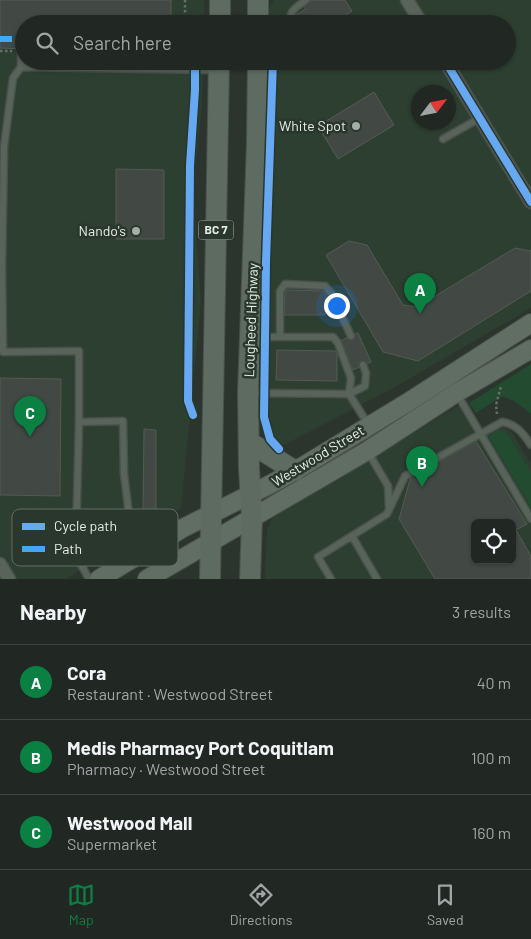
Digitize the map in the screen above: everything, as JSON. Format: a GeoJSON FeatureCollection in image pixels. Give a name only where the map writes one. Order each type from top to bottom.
{"type":"FeatureCollection","features":[{"type":"Feature","properties":{"kind":"main road"},"geometry":{"type":"LineString","coordinates":[[220,0],[220,15]]}},
{"type":"Feature","properties":{"kind":"main road"},"geometry":{"type":"LineString","coordinates":[[258,0],[258,15]]}},
{"type":"Feature","properties":{"kind":"main road","name":"BC 7"},"geometry":{"type":"LineString","coordinates":[[210,579],[219,70]]}},
{"type":"Feature","properties":{"kind":"main road","name":"Lougheed Highway"},"geometry":{"type":"LineString","coordinates":[[250,579],[252,518],[248,393],[258,70]]}},
{"type":"Feature","properties":{"kind":"main road","name":"Westwood Street"},"geometry":{"type":"LineString","coordinates":[[178,531],[295,470],[369,426],[531,323]]}},
{"type":"Feature","properties":{"kind":"main road","name":"Westwood Street"},"geometry":{"type":"LineString","coordinates":[[178,561],[368,451],[456,393],[531,349]]}},
{"type":"Feature","properties":{"kind":"main road"},"geometry":{"type":"LineString","coordinates":[[249,442],[295,470]]}},
{"type":"Feature","properties":{"kind":"main road","name":"Westwood Street"},"geometry":{"type":"LineString","coordinates":[[99,579],[120,566]]}},
{"type":"Feature","properties":{"kind":"main road","name":"Westwood Street"},"geometry":{"type":"LineString","coordinates":[[147,579],[169,566]]}},
{"type":"Feature","properties":{"kind":"street"},"geometry":{"type":"LineString","coordinates":[[407,0],[416,15]]}},
{"type":"Feature","properties":{"kind":"street"},"geometry":{"type":"LineString","coordinates":[[451,70],[531,202]]}},
{"type":"Feature","properties":{"kind":"street"},"geometry":{"type":"LineString","coordinates":[[0,564],[9,579]]}},
{"type":"Feature","properties":{"kind":"lane"},"geometry":{"type":"LineString","coordinates":[[291,15],[295,7],[306,0]]}},
{"type":"Feature","properties":{"kind":"lane"},"geometry":{"type":"LineString","coordinates":[[19,70],[13,78],[4,147],[3,352],[79,351],[76,509]]}},
{"type":"Feature","properties":{"kind":"lane"},"geometry":{"type":"LineString","coordinates":[[443,139],[480,118]]}},
{"type":"Feature","properties":{"kind":"lane"},"geometry":{"type":"LineString","coordinates":[[280,337],[280,291],[285,284],[325,286],[351,336]]}},
{"type":"Feature","properties":{"kind":"lane"},"geometry":{"type":"LineString","coordinates":[[250,337],[333,337],[338,343],[352,378],[349,394],[369,426]]}},
{"type":"Feature","properties":{"kind":"lane"},"geometry":{"type":"LineString","coordinates":[[248,393],[349,394],[365,386],[366,373],[363,365]]}},
{"type":"Feature","properties":{"kind":"lane"},"geometry":{"type":"LineString","coordinates":[[456,393],[531,519]]}},
{"type":"Feature","properties":{"kind":"lane"},"geometry":{"type":"LineString","coordinates":[[79,422],[122,421],[124,474],[128,509]]}},
{"type":"Feature","properties":{"kind":"lane"},"geometry":{"type":"LineString","coordinates":[[331,579],[318,557],[388,511],[405,476],[502,422],[511,424],[521,431],[531,445]]}},
{"type":"Feature","properties":{"kind":"lane"},"geometry":{"type":"LineString","coordinates":[[368,451],[388,486],[388,511]]}},
{"type":"Feature","properties":{"kind":"lane"},"geometry":{"type":"LineString","coordinates":[[352,536],[377,579]]}},
{"type":"Feature","properties":{"kind":"lane"},"geometry":{"type":"LineString","coordinates":[[82,566],[89,579]]}},
{"type":"Feature","properties":{"kind":"path"},"geometry":{"type":"LineString","coordinates":[[185,0],[185,15]]}},
{"type":"Feature","properties":{"kind":"path"},"geometry":{"type":"LineString","coordinates":[[499,423],[496,405],[502,382]]}},
{"type":"Feature","properties":{"kind":"shaded area"},"geometry":{"type":"Polygon","coordinates":[[[0,0],[204,0],[204,15],[15,15],[15,70],[203,70],[202,105],[193,190],[201,302],[181,508],[178,510],[12,509],[12,566],[87,566],[66,579],[0,579],[0,0]]]}},
{"type":"Feature","properties":{"kind":"shaded area"},"geometry":{"type":"Polygon","coordinates":[[[274,0],[531,0],[531,308],[397,386],[282,446],[272,434],[266,405],[261,321],[265,70],[516,70],[516,15],[268,15],[269,8],[274,0]]]}},
{"type":"Feature","properties":{"kind":"shaded area"},"geometry":{"type":"Polygon","coordinates":[[[467,401],[484,431],[498,426],[505,428],[512,433],[531,464],[531,579],[265,579],[267,530],[272,519],[291,505],[467,401]]]}},
{"type":"Feature","properties":{"kind":"green space"},"geometry":{"type":"Polygon","coordinates":[[[531,364],[531,414],[514,401],[502,396],[476,413],[469,403],[531,364]]]}},
{"type":"Feature","properties":{"kind":"green space"},"geometry":{"type":"Polygon","coordinates":[[[498,430],[503,431],[509,436],[531,472],[531,507],[488,436],[498,430]]]}},
{"type":"Feature","properties":{"kind":"building"},"geometry":{"type":"Polygon","coordinates":[[[0,0],[171,0],[171,15],[15,15],[15,49],[0,48],[0,0]]]}},
{"type":"Feature","properties":{"kind":"building"},"geometry":{"type":"Polygon","coordinates":[[[300,0],[345,0],[352,11],[346,15],[296,15],[306,9],[300,0]]]}},
{"type":"Feature","properties":{"kind":"building","name":"White Spot"},"geometry":{"type":"Polygon","coordinates":[[[374,92],[394,125],[338,159],[318,126],[374,92]]]}},
{"type":"Feature","properties":{"kind":"building"},"geometry":{"type":"Polygon","coordinates":[[[116,169],[164,170],[164,239],[116,239],[116,169]]]}},
{"type":"Feature","properties":{"kind":"building"},"geometry":{"type":"Polygon","coordinates":[[[349,241],[367,245],[403,305],[417,307],[515,248],[531,251],[531,291],[418,361],[383,352],[326,255],[349,241]]]}},
{"type":"Feature","properties":{"kind":"building"},"geometry":{"type":"Polygon","coordinates":[[[285,290],[326,291],[325,315],[284,315],[285,290]]]}},
{"type":"Feature","properties":{"kind":"building"},"geometry":{"type":"Polygon","coordinates":[[[358,333],[371,362],[353,370],[340,341],[358,333]]]}},
{"type":"Feature","properties":{"kind":"building"},"geometry":{"type":"Polygon","coordinates":[[[277,350],[337,351],[337,381],[276,380],[277,350]]]}},
{"type":"Feature","properties":{"kind":"building"},"geometry":{"type":"Polygon","coordinates":[[[0,378],[61,379],[60,496],[0,495],[0,378]]]}},
{"type":"Feature","properties":{"kind":"building"},"geometry":{"type":"Polygon","coordinates":[[[144,429],[156,430],[156,509],[143,509],[144,429]]]}},
{"type":"Feature","properties":{"kind":"building"},"geometry":{"type":"Polygon","coordinates":[[[474,438],[527,524],[516,530],[531,556],[531,579],[435,579],[399,519],[411,476],[474,438]]]}},
{"type":"Feature","properties":{"kind":"marked path"},"geometry":{"type":"LineString","coordinates":[[0,39],[15,39]]}},
{"type":"Feature","properties":{"kind":"cycle path"},"geometry":{"type":"LineString","coordinates":[[193,415],[188,401],[190,165],[195,70]]}},
{"type":"Feature","properties":{"kind":"cycle path"},"geometry":{"type":"LineString","coordinates":[[273,70],[266,262],[264,417],[270,439],[279,449]]}},
{"type":"Feature","properties":{"kind":"cycle path"},"geometry":{"type":"LineString","coordinates":[[450,70],[531,202]]}},
{"type":"Feature","properties":{"kind":"place","name":"White Spot"},"geometry":{"type":"Point","coordinates":[356,126]}},
{"type":"Feature","properties":{"kind":"place","name":"Nando's"},"geometry":{"type":"Point","coordinates":[136,231]}},
{"type":"Feature","properties":{"kind":"place","name":"Cora"},"geometry":{"type":"Point","coordinates":[420,314]}},
{"type":"Feature","properties":{"kind":"place","name":"Westwood Mall"},"geometry":{"type":"Point","coordinates":[30,437]}},
{"type":"Feature","properties":{"kind":"place","name":"Medis Pharmacy Port Coquitlam"},"geometry":{"type":"Point","coordinates":[422,487]}}]}
